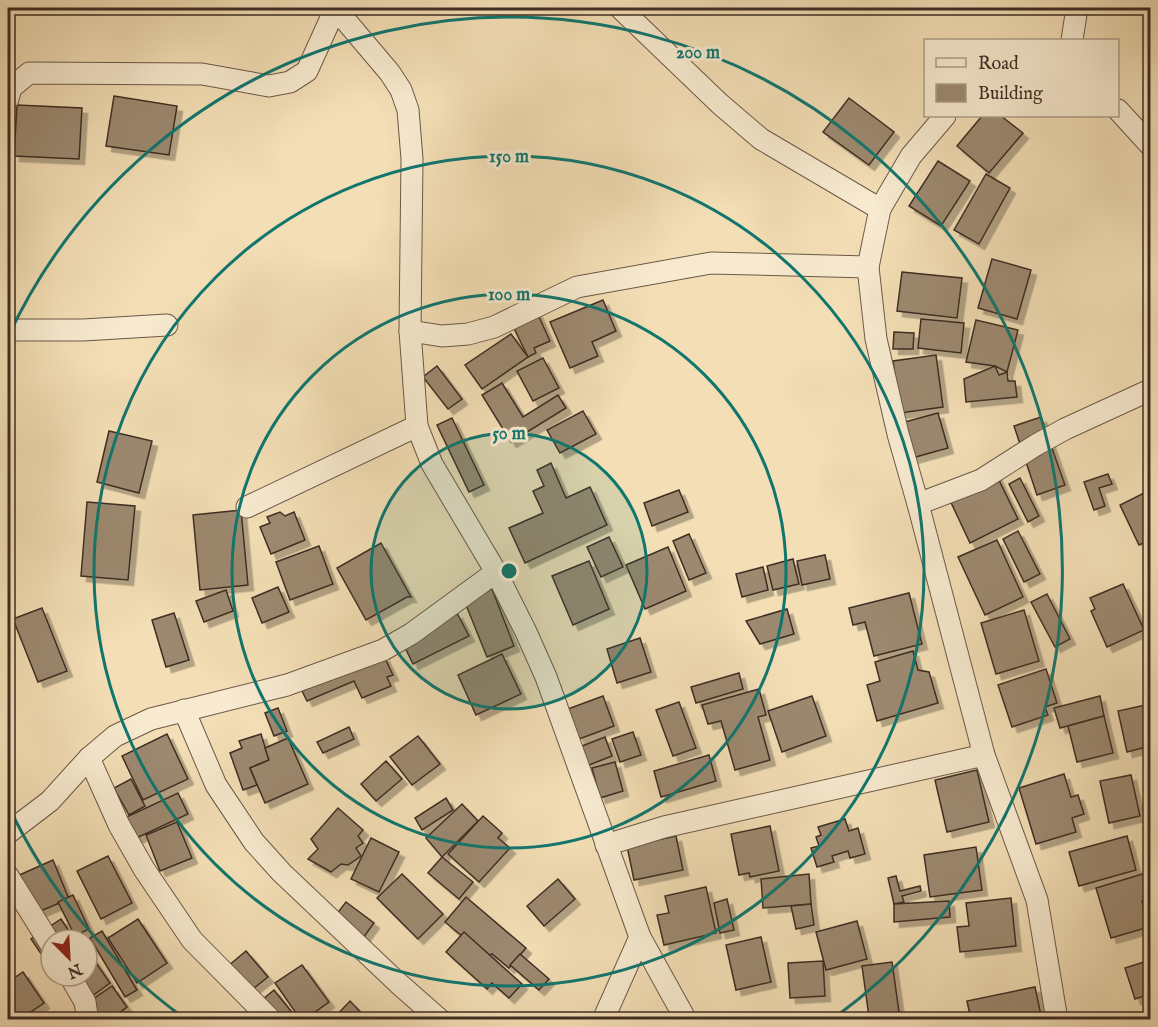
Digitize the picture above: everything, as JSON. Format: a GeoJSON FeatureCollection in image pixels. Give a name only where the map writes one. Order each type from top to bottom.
{"type":"FeatureCollection","features":[{"type":"Feature","properties":{"kind":"street"},"geometry":{"type":"LineString","coordinates":[[8,99],[11,88],[29,73],[202,74],[270,86],[290,82],[307,71],[335,8],[390,73],[401,90],[408,110],[412,159],[410,331],[417,426],[432,464],[496,572],[526,632],[546,677],[640,937],[686,1020]]}},
{"type":"Feature","properties":{"kind":"street"},"geometry":{"type":"LineString","coordinates":[[620,8],[720,104],[761,139],[880,209]]}},
{"type":"Feature","properties":{"kind":"street"},"geometry":{"type":"LineString","coordinates":[[1072,39],[1077,8]]}},
{"type":"Feature","properties":{"kind":"street"},"geometry":{"type":"LineString","coordinates":[[1119,111],[1150,146]]}},
{"type":"Feature","properties":{"kind":"street"},"geometry":{"type":"LineString","coordinates":[[944,117],[911,156],[880,209],[868,267],[876,339],[898,434],[984,755],[1036,900],[1057,1020]]}},
{"type":"Feature","properties":{"kind":"street"},"geometry":{"type":"LineString","coordinates":[[410,331],[442,336],[468,334],[494,327],[577,287],[711,262],[868,267]]}},
{"type":"Feature","properties":{"kind":"street"},"geometry":{"type":"LineString","coordinates":[[8,330],[83,330],[167,325]]}},
{"type":"Feature","properties":{"kind":"street"},"geometry":{"type":"LineString","coordinates":[[918,504],[981,480],[1065,429],[1150,390]]}},
{"type":"Feature","properties":{"kind":"street"},"geometry":{"type":"LineString","coordinates":[[247,507],[417,426]]}},
{"type":"Feature","properties":{"kind":"street"},"geometry":{"type":"LineString","coordinates":[[8,833],[50,801],[89,758],[115,736],[152,719],[287,685],[383,650],[411,634],[496,572]]}},
{"type":"Feature","properties":{"kind":"street"},"geometry":{"type":"LineString","coordinates":[[184,710],[216,785],[254,842],[282,873],[440,1020]]}},
{"type":"Feature","properties":{"kind":"street"},"geometry":{"type":"LineString","coordinates":[[606,845],[664,827],[984,755]]}},
{"type":"Feature","properties":{"kind":"street"},"geometry":{"type":"LineString","coordinates":[[89,758],[119,825],[144,870],[192,940],[271,1020]]}},
{"type":"Feature","properties":{"kind":"street"},"geometry":{"type":"LineString","coordinates":[[8,876],[40,928]]}},
{"type":"Feature","properties":{"kind":"street"},"geometry":{"type":"LineString","coordinates":[[603,1020],[640,937]]}},
{"type":"Feature","properties":{"kind":"street"},"geometry":{"type":"LineString","coordinates":[[77,988],[86,1002],[87,1015],[83,1020]]}},
{"type":"Feature","properties":{"kind":"building"},"geometry":{"type":"Polygon","coordinates":[[[114,96],[177,106],[169,155],[106,146],[114,96]]]}},
{"type":"Feature","properties":{"kind":"building"},"geometry":{"type":"Polygon","coordinates":[[[849,98],[894,132],[869,165],[823,132],[849,98]]]}},
{"type":"Feature","properties":{"kind":"building"},"geometry":{"type":"Polygon","coordinates":[[[17,105],[82,108],[79,159],[14,156],[17,105]]]}},
{"type":"Feature","properties":{"kind":"building"},"geometry":{"type":"Polygon","coordinates":[[[981,117],[1002,117],[1023,133],[989,173],[957,146],[981,117]]]}},
{"type":"Feature","properties":{"kind":"building"},"geometry":{"type":"Polygon","coordinates":[[[938,161],[970,181],[941,226],[909,206],[938,161]]]}},
{"type":"Feature","properties":{"kind":"building"},"geometry":{"type":"Polygon","coordinates":[[[986,174],[1010,188],[979,244],[954,230],[986,174]]]}},
{"type":"Feature","properties":{"kind":"building"},"geometry":{"type":"Polygon","coordinates":[[[992,259],[1031,270],[1017,319],[978,308],[992,259]]]}},
{"type":"Feature","properties":{"kind":"building"},"geometry":{"type":"Polygon","coordinates":[[[902,272],[962,278],[957,318],[897,311],[902,272]]]}},
{"type":"Feature","properties":{"kind":"building"},"geometry":{"type":"Polygon","coordinates":[[[603,300],[616,331],[592,342],[598,356],[570,368],[550,322],[603,300]]]}},
{"type":"Feature","properties":{"kind":"building"},"geometry":{"type":"Polygon","coordinates":[[[535,308],[550,341],[534,348],[536,353],[528,357],[510,320],[535,308]]]}},
{"type":"Feature","properties":{"kind":"building"},"geometry":{"type":"Polygon","coordinates":[[[921,319],[964,323],[961,353],[918,348],[921,319]]]}},
{"type":"Feature","properties":{"kind":"building"},"geometry":{"type":"Polygon","coordinates":[[[976,320],[1018,330],[1007,372],[995,366],[966,362],[976,320]]]}},
{"type":"Feature","properties":{"kind":"building"},"geometry":{"type":"Polygon","coordinates":[[[894,332],[914,333],[913,349],[893,349],[894,332]]]}},
{"type":"Feature","properties":{"kind":"building"},"geometry":{"type":"Polygon","coordinates":[[[511,334],[528,357],[482,389],[465,365],[511,334]]]}},
{"type":"Feature","properties":{"kind":"building"},"geometry":{"type":"Polygon","coordinates":[[[936,355],[943,407],[900,413],[893,361],[936,355]]]}},
{"type":"Feature","properties":{"kind":"building"},"geometry":{"type":"Polygon","coordinates":[[[543,358],[559,388],[533,401],[517,371],[543,358]]]}},
{"type":"Feature","properties":{"kind":"building"},"geometry":{"type":"Polygon","coordinates":[[[437,366],[462,399],[448,409],[423,377],[437,366]]]}},
{"type":"Feature","properties":{"kind":"building"},"geometry":{"type":"Polygon","coordinates":[[[995,366],[999,375],[1007,372],[1008,381],[1015,381],[1017,397],[966,402],[964,379],[995,366]]]}},
{"type":"Feature","properties":{"kind":"building"},"geometry":{"type":"Polygon","coordinates":[[[502,383],[523,417],[558,395],[566,408],[511,442],[482,395],[502,383]]]}},
{"type":"Feature","properties":{"kind":"building"},"geometry":{"type":"Polygon","coordinates":[[[583,411],[596,434],[560,453],[547,430],[583,411]]]}},
{"type":"Feature","properties":{"kind":"building"},"geometry":{"type":"Polygon","coordinates":[[[938,413],[948,448],[912,458],[901,423],[938,413]]]}},
{"type":"Feature","properties":{"kind":"building"},"geometry":{"type":"Polygon","coordinates":[[[1041,417],[1065,485],[1037,495],[1014,426],[1041,417]]]}},
{"type":"Feature","properties":{"kind":"building"},"geometry":{"type":"Polygon","coordinates":[[[452,418],[484,485],[469,492],[437,425],[452,418]]]}},
{"type":"Feature","properties":{"kind":"building"},"geometry":{"type":"Polygon","coordinates":[[[109,431],[152,441],[139,493],[97,482],[109,431]]]}},
{"type":"Feature","properties":{"kind":"building"},"geometry":{"type":"Polygon","coordinates":[[[551,463],[566,498],[590,487],[607,525],[525,563],[509,528],[543,513],[533,491],[544,486],[537,470],[551,463]]]}},
{"type":"Feature","properties":{"kind":"building"},"geometry":{"type":"Polygon","coordinates":[[[995,472],[1018,519],[970,543],[947,494],[995,472]]]}},
{"type":"Feature","properties":{"kind":"building"},"geometry":{"type":"Polygon","coordinates":[[[1108,474],[1112,484],[1099,488],[1105,506],[1094,510],[1084,482],[1108,474]]]}},
{"type":"Feature","properties":{"kind":"building"},"geometry":{"type":"Polygon","coordinates":[[[1020,478],[1039,516],[1028,522],[1009,484],[1020,478]]]}},
{"type":"Feature","properties":{"kind":"building"},"geometry":{"type":"Polygon","coordinates":[[[679,490],[688,512],[652,526],[644,503],[679,490]]]}},
{"type":"Feature","properties":{"kind":"building"},"geometry":{"type":"Polygon","coordinates":[[[1146,492],[1150,500],[1150,540],[1139,545],[1120,505],[1146,492]]]}},
{"type":"Feature","properties":{"kind":"building"},"geometry":{"type":"Polygon","coordinates":[[[87,502],[135,506],[128,580],[81,576],[87,502]]]}},
{"type":"Feature","properties":{"kind":"building"},"geometry":{"type":"Polygon","coordinates":[[[241,510],[248,585],[200,590],[193,515],[241,510]]]}},
{"type":"Feature","properties":{"kind":"building"},"geometry":{"type":"Polygon","coordinates":[[[280,512],[285,516],[294,512],[305,540],[271,554],[260,527],[270,523],[267,517],[280,512]]]}},
{"type":"Feature","properties":{"kind":"building"},"geometry":{"type":"Polygon","coordinates":[[[1018,531],[1040,574],[1024,582],[1003,539],[1018,531]]]}},
{"type":"Feature","properties":{"kind":"building"},"geometry":{"type":"Polygon","coordinates":[[[689,534],[706,573],[689,580],[673,541],[689,534]]]}},
{"type":"Feature","properties":{"kind":"building"},"geometry":{"type":"Polygon","coordinates":[[[609,537],[623,567],[601,577],[587,547],[609,537]]]}},
{"type":"Feature","properties":{"kind":"building"},"geometry":{"type":"Polygon","coordinates":[[[997,540],[1023,597],[985,615],[958,557],[997,540]]]}},
{"type":"Feature","properties":{"kind":"building"},"geometry":{"type":"Polygon","coordinates":[[[381,543],[411,597],[407,597],[366,620],[337,568],[381,543]]]}},
{"type":"Feature","properties":{"kind":"building"},"geometry":{"type":"Polygon","coordinates":[[[319,546],[333,584],[290,600],[276,562],[319,546]]]}},
{"type":"Feature","properties":{"kind":"building"},"geometry":{"type":"Polygon","coordinates":[[[668,547],[686,591],[645,609],[626,565],[668,547]]]}},
{"type":"Feature","properties":{"kind":"building"},"geometry":{"type":"Polygon","coordinates":[[[825,555],[830,579],[802,585],[797,561],[825,555]]]}},
{"type":"Feature","properties":{"kind":"building"},"geometry":{"type":"Polygon","coordinates":[[[793,559],[799,584],[773,590],[767,566],[793,559]]]}},
{"type":"Feature","properties":{"kind":"building"},"geometry":{"type":"Polygon","coordinates":[[[589,561],[609,609],[573,625],[552,576],[589,561]]]}},
{"type":"Feature","properties":{"kind":"building"},"geometry":{"type":"Polygon","coordinates":[[[763,567],[768,590],[742,597],[736,574],[763,567]]]}},
{"type":"Feature","properties":{"kind":"building"},"geometry":{"type":"Polygon","coordinates":[[[1123,584],[1144,630],[1107,647],[1091,611],[1095,609],[1090,598],[1123,584]]]}},
{"type":"Feature","properties":{"kind":"building"},"geometry":{"type":"Polygon","coordinates":[[[278,587],[289,612],[262,623],[252,598],[278,587]]]}},
{"type":"Feature","properties":{"kind":"building"},"geometry":{"type":"Polygon","coordinates":[[[492,589],[514,646],[487,657],[464,600],[492,589]]]}},
{"type":"Feature","properties":{"kind":"building"},"geometry":{"type":"Polygon","coordinates":[[[226,590],[233,611],[204,622],[196,601],[226,590]]]}},
{"type":"Feature","properties":{"kind":"building"},"geometry":{"type":"Polygon","coordinates":[[[909,593],[922,644],[874,656],[865,622],[853,625],[849,608],[909,593]]]}},
{"type":"Feature","properties":{"kind":"building"},"geometry":{"type":"Polygon","coordinates":[[[1047,594],[1070,639],[1055,647],[1031,602],[1047,594]]]}},
{"type":"Feature","properties":{"kind":"building"},"geometry":{"type":"Polygon","coordinates":[[[42,608],[67,671],[38,682],[13,619],[42,608]]]}},
{"type":"Feature","properties":{"kind":"building"},"geometry":{"type":"Polygon","coordinates":[[[787,609],[794,634],[760,644],[746,621],[787,609]]]}},
{"type":"Feature","properties":{"kind":"building"},"geometry":{"type":"Polygon","coordinates":[[[1024,610],[1039,661],[996,674],[981,623],[1024,610]]]}},
{"type":"Feature","properties":{"kind":"building"},"geometry":{"type":"Polygon","coordinates":[[[174,613],[189,660],[166,667],[152,620],[174,613]]]}},
{"type":"Feature","properties":{"kind":"building"},"geometry":{"type":"Polygon","coordinates":[[[457,613],[469,636],[413,664],[402,641],[457,613]]]}},
{"type":"Feature","properties":{"kind":"building"},"geometry":{"type":"Polygon","coordinates":[[[640,638],[651,672],[617,683],[607,649],[640,638]]]}},
{"type":"Feature","properties":{"kind":"building"},"geometry":{"type":"Polygon","coordinates":[[[913,651],[918,670],[929,672],[938,703],[877,721],[867,685],[880,681],[875,662],[913,651]]]}},
{"type":"Feature","properties":{"kind":"building"},"geometry":{"type":"Polygon","coordinates":[[[502,654],[521,694],[476,715],[458,675],[502,654]]]}},
{"type":"Feature","properties":{"kind":"building"},"geometry":{"type":"Polygon","coordinates":[[[384,656],[393,675],[387,677],[391,686],[362,698],[354,681],[307,701],[302,691],[384,656]]]}},
{"type":"Feature","properties":{"kind":"building"},"geometry":{"type":"Polygon","coordinates":[[[1046,669],[1057,703],[1045,707],[1048,715],[1012,727],[998,685],[1046,669]]]}},
{"type":"Feature","properties":{"kind":"building"},"geometry":{"type":"Polygon","coordinates":[[[739,673],[743,689],[696,703],[691,687],[739,673]]]}},
{"type":"Feature","properties":{"kind":"building"},"geometry":{"type":"Polygon","coordinates":[[[759,689],[766,715],[758,717],[770,760],[735,770],[721,721],[708,724],[702,705],[759,689]]]}},
{"type":"Feature","properties":{"kind":"building"},"geometry":{"type":"Polygon","coordinates":[[[603,696],[614,726],[579,739],[568,709],[603,696]]]}},
{"type":"Feature","properties":{"kind":"building"},"geometry":{"type":"Polygon","coordinates":[[[812,696],[826,736],[782,752],[768,711],[812,696]]]}},
{"type":"Feature","properties":{"kind":"building"},"geometry":{"type":"Polygon","coordinates":[[[1100,696],[1104,716],[1060,728],[1054,708],[1100,696]]]}},
{"type":"Feature","properties":{"kind":"building"},"geometry":{"type":"Polygon","coordinates":[[[679,702],[696,748],[673,756],[656,710],[679,702]]]}},
{"type":"Feature","properties":{"kind":"building"},"geometry":{"type":"Polygon","coordinates":[[[1150,704],[1150,746],[1127,752],[1118,711],[1150,704]]]}},
{"type":"Feature","properties":{"kind":"building"},"geometry":{"type":"Polygon","coordinates":[[[278,708],[287,731],[274,736],[265,713],[278,708]]]}},
{"type":"Feature","properties":{"kind":"building"},"geometry":{"type":"Polygon","coordinates":[[[1104,716],[1113,753],[1077,762],[1068,726],[1104,716]]]}},
{"type":"Feature","properties":{"kind":"building"},"geometry":{"type":"Polygon","coordinates":[[[349,727],[354,739],[323,753],[317,742],[349,727]]]}},
{"type":"Feature","properties":{"kind":"building"},"geometry":{"type":"Polygon","coordinates":[[[633,732],[641,755],[620,762],[612,739],[633,732]]]}},
{"type":"Feature","properties":{"kind":"building"},"geometry":{"type":"Polygon","coordinates":[[[167,734],[188,779],[143,800],[122,756],[167,734]]]}},
{"type":"Feature","properties":{"kind":"building"},"geometry":{"type":"Polygon","coordinates":[[[261,734],[269,760],[250,768],[257,785],[243,790],[230,753],[242,748],[239,741],[261,734]]]}},
{"type":"Feature","properties":{"kind":"building"},"geometry":{"type":"Polygon","coordinates":[[[418,736],[440,764],[412,785],[390,757],[418,736]]]}},
{"type":"Feature","properties":{"kind":"building"},"geometry":{"type":"Polygon","coordinates":[[[605,737],[612,756],[584,767],[577,748],[605,737]]]}},
{"type":"Feature","properties":{"kind":"building"},"geometry":{"type":"Polygon","coordinates":[[[288,738],[308,784],[265,803],[250,768],[269,760],[265,748],[288,738]]]}},
{"type":"Feature","properties":{"kind":"building"},"geometry":{"type":"Polygon","coordinates":[[[709,755],[716,781],[661,797],[654,771],[709,755]]]}},
{"type":"Feature","properties":{"kind":"building"},"geometry":{"type":"Polygon","coordinates":[[[386,761],[402,779],[376,801],[361,784],[386,761]]]}},
{"type":"Feature","properties":{"kind":"building"},"geometry":{"type":"Polygon","coordinates":[[[615,762],[623,791],[600,798],[592,768],[615,762]]]}},
{"type":"Feature","properties":{"kind":"building"},"geometry":{"type":"Polygon","coordinates":[[[977,770],[989,822],[947,832],[935,780],[977,770]]]}},
{"type":"Feature","properties":{"kind":"building"},"geometry":{"type":"Polygon","coordinates":[[[1064,774],[1071,797],[1078,795],[1084,814],[1072,818],[1076,832],[1036,844],[1019,788],[1064,774]]]}},
{"type":"Feature","properties":{"kind":"building"},"geometry":{"type":"Polygon","coordinates":[[[1131,775],[1140,816],[1109,823],[1100,781],[1131,775]]]}},
{"type":"Feature","properties":{"kind":"building"},"geometry":{"type":"Polygon","coordinates":[[[131,779],[145,806],[129,815],[114,788],[131,779]]]}},
{"type":"Feature","properties":{"kind":"building"},"geometry":{"type":"Polygon","coordinates":[[[178,793],[188,814],[130,841],[120,820],[178,793]]]}},
{"type":"Feature","properties":{"kind":"building"},"geometry":{"type":"Polygon","coordinates":[[[446,798],[453,810],[422,830],[415,818],[446,798]]]}},
{"type":"Feature","properties":{"kind":"building"},"geometry":{"type":"Polygon","coordinates":[[[462,804],[478,821],[442,857],[426,838],[462,804]]]}},
{"type":"Feature","properties":{"kind":"building"},"geometry":{"type":"Polygon","coordinates":[[[338,808],[363,830],[358,836],[363,843],[356,848],[361,856],[348,865],[341,864],[331,872],[308,859],[318,849],[311,839],[338,808]]]}},
{"type":"Feature","properties":{"kind":"building"},"geometry":{"type":"Polygon","coordinates":[[[483,816],[502,833],[498,838],[510,848],[479,882],[448,854],[483,816]]]}},
{"type":"Feature","properties":{"kind":"building"},"geometry":{"type":"Polygon","coordinates":[[[845,819],[849,831],[858,828],[865,854],[850,858],[848,851],[832,856],[834,862],[817,867],[811,848],[819,846],[816,837],[821,835],[818,827],[845,819]]]}},
{"type":"Feature","properties":{"kind":"building"},"geometry":{"type":"Polygon","coordinates":[[[177,822],[192,858],[160,871],[146,835],[177,822]]]}},
{"type":"Feature","properties":{"kind":"building"},"geometry":{"type":"Polygon","coordinates":[[[770,826],[779,871],[750,877],[749,873],[739,875],[731,834],[770,826]]]}},
{"type":"Feature","properties":{"kind":"building"},"geometry":{"type":"Polygon","coordinates":[[[676,836],[683,870],[634,880],[627,846],[676,836]]]}},
{"type":"Feature","properties":{"kind":"building"},"geometry":{"type":"Polygon","coordinates":[[[1127,836],[1136,870],[1079,886],[1069,852],[1127,836]]]}},
{"type":"Feature","properties":{"kind":"building"},"geometry":{"type":"Polygon","coordinates":[[[371,838],[399,852],[379,892],[351,879],[371,838]]]}},
{"type":"Feature","properties":{"kind":"building"},"geometry":{"type":"Polygon","coordinates":[[[976,847],[982,890],[930,897],[924,855],[976,847]]]}},
{"type":"Feature","properties":{"kind":"building"},"geometry":{"type":"Polygon","coordinates":[[[108,856],[132,903],[101,919],[77,871],[108,856]]]}},
{"type":"Feature","properties":{"kind":"building"},"geometry":{"type":"Polygon","coordinates":[[[442,857],[473,882],[459,899],[428,873],[442,857]]]}},
{"type":"Feature","properties":{"kind":"building"},"geometry":{"type":"Polygon","coordinates":[[[53,860],[69,899],[31,915],[15,877],[53,860]]]}},
{"type":"Feature","properties":{"kind":"building"},"geometry":{"type":"Polygon","coordinates":[[[1149,872],[1150,899],[1142,901],[1149,927],[1111,938],[1096,888],[1149,872]]]}},
{"type":"Feature","properties":{"kind":"building"},"geometry":{"type":"Polygon","coordinates":[[[402,874],[443,914],[418,939],[377,898],[402,874]]]}},
{"type":"Feature","properties":{"kind":"building"},"geometry":{"type":"Polygon","coordinates":[[[809,874],[811,904],[763,908],[761,879],[809,874]]]}},
{"type":"Feature","properties":{"kind":"building"},"geometry":{"type":"Polygon","coordinates":[[[896,876],[900,891],[920,886],[921,891],[902,896],[904,902],[894,904],[888,878],[896,876]]]}},
{"type":"Feature","properties":{"kind":"building"},"geometry":{"type":"Polygon","coordinates":[[[558,879],[575,899],[544,926],[527,906],[558,879]]]}},
{"type":"Feature","properties":{"kind":"building"},"geometry":{"type":"Polygon","coordinates":[[[706,887],[716,933],[664,945],[657,915],[669,913],[665,896],[706,887]]]}},
{"type":"Feature","properties":{"kind":"building"},"geometry":{"type":"Polygon","coordinates":[[[73,895],[89,928],[71,928],[58,902],[73,895]]]}},
{"type":"Feature","properties":{"kind":"building"},"geometry":{"type":"Polygon","coordinates":[[[466,897],[526,948],[509,968],[492,954],[487,957],[445,922],[466,897]]]}},
{"type":"Feature","properties":{"kind":"building"},"geometry":{"type":"Polygon","coordinates":[[[1011,898],[1016,946],[960,952],[957,927],[969,926],[966,903],[1011,898]]]}},
{"type":"Feature","properties":{"kind":"building"},"geometry":{"type":"Polygon","coordinates":[[[727,899],[734,930],[720,933],[714,903],[727,899]]]}},
{"type":"Feature","properties":{"kind":"building"},"geometry":{"type":"Polygon","coordinates":[[[949,901],[950,917],[894,922],[894,904],[949,901]]]}},
{"type":"Feature","properties":{"kind":"building"},"geometry":{"type":"Polygon","coordinates":[[[346,902],[374,923],[358,945],[329,924],[346,902]]]}},
{"type":"Feature","properties":{"kind":"building"},"geometry":{"type":"Polygon","coordinates":[[[811,904],[814,925],[796,929],[791,906],[811,904]]]}},
{"type":"Feature","properties":{"kind":"building"},"geometry":{"type":"Polygon","coordinates":[[[61,919],[67,928],[48,928],[61,919]]]}},
{"type":"Feature","properties":{"kind":"building"},"geometry":{"type":"Polygon","coordinates":[[[138,919],[167,963],[137,983],[108,938],[138,919]]]}},
{"type":"Feature","properties":{"kind":"building"},"geometry":{"type":"Polygon","coordinates":[[[857,921],[867,959],[826,970],[816,932],[857,921]]]}},
{"type":"Feature","properties":{"kind":"building"},"geometry":{"type":"Polygon","coordinates":[[[102,931],[137,990],[125,997],[99,953],[99,933],[102,931]]]}},
{"type":"Feature","properties":{"kind":"building"},"geometry":{"type":"Polygon","coordinates":[[[464,932],[522,984],[509,998],[492,983],[487,989],[446,952],[464,932]]]}},
{"type":"Feature","properties":{"kind":"building"},"geometry":{"type":"Polygon","coordinates":[[[39,934],[39,951],[31,939],[39,934]]]}},
{"type":"Feature","properties":{"kind":"building"},"geometry":{"type":"Polygon","coordinates":[[[761,937],[771,982],[736,990],[726,945],[761,937]]]}},
{"type":"Feature","properties":{"kind":"building"},"geometry":{"type":"Polygon","coordinates":[[[246,951],[268,977],[249,992],[228,966],[246,951]]]}},
{"type":"Feature","properties":{"kind":"building"},"geometry":{"type":"Polygon","coordinates":[[[520,954],[549,979],[539,990],[510,965],[520,954]]]}},
{"type":"Feature","properties":{"kind":"building"},"geometry":{"type":"Polygon","coordinates":[[[1150,960],[1150,994],[1135,999],[1125,968],[1150,960]]]}},
{"type":"Feature","properties":{"kind":"building"},"geometry":{"type":"Polygon","coordinates":[[[823,961],[825,996],[790,998],[788,963],[823,961]]]}},
{"type":"Feature","properties":{"kind":"building"},"geometry":{"type":"Polygon","coordinates":[[[892,962],[899,1012],[869,1017],[862,966],[892,962]]]}},
{"type":"Feature","properties":{"kind":"building"},"geometry":{"type":"Polygon","coordinates":[[[302,965],[329,1002],[304,1020],[301,1020],[275,983],[302,965]]]}},
{"type":"Feature","properties":{"kind":"building"},"geometry":{"type":"Polygon","coordinates":[[[99,967],[110,983],[85,1001],[75,988],[99,988],[99,967]]]}},
{"type":"Feature","properties":{"kind":"building"},"geometry":{"type":"Polygon","coordinates":[[[23,972],[44,1003],[19,1020],[8,1020],[8,982],[23,972]]]}},
{"type":"Feature","properties":{"kind":"building"},"geometry":{"type":"Polygon","coordinates":[[[112,986],[127,1007],[110,1020],[96,1020],[86,1004],[112,986]]]}},
{"type":"Feature","properties":{"kind":"building"},"geometry":{"type":"Polygon","coordinates":[[[1035,987],[1042,1020],[971,1020],[967,1001],[1035,987]]]}},
{"type":"Feature","properties":{"kind":"building"},"geometry":{"type":"Polygon","coordinates":[[[274,990],[298,1020],[280,1020],[263,999],[274,990]]]}},
{"type":"Feature","properties":{"kind":"building"},"geometry":{"type":"Polygon","coordinates":[[[350,1001],[368,1020],[332,1020],[350,1001]]]}}]}
